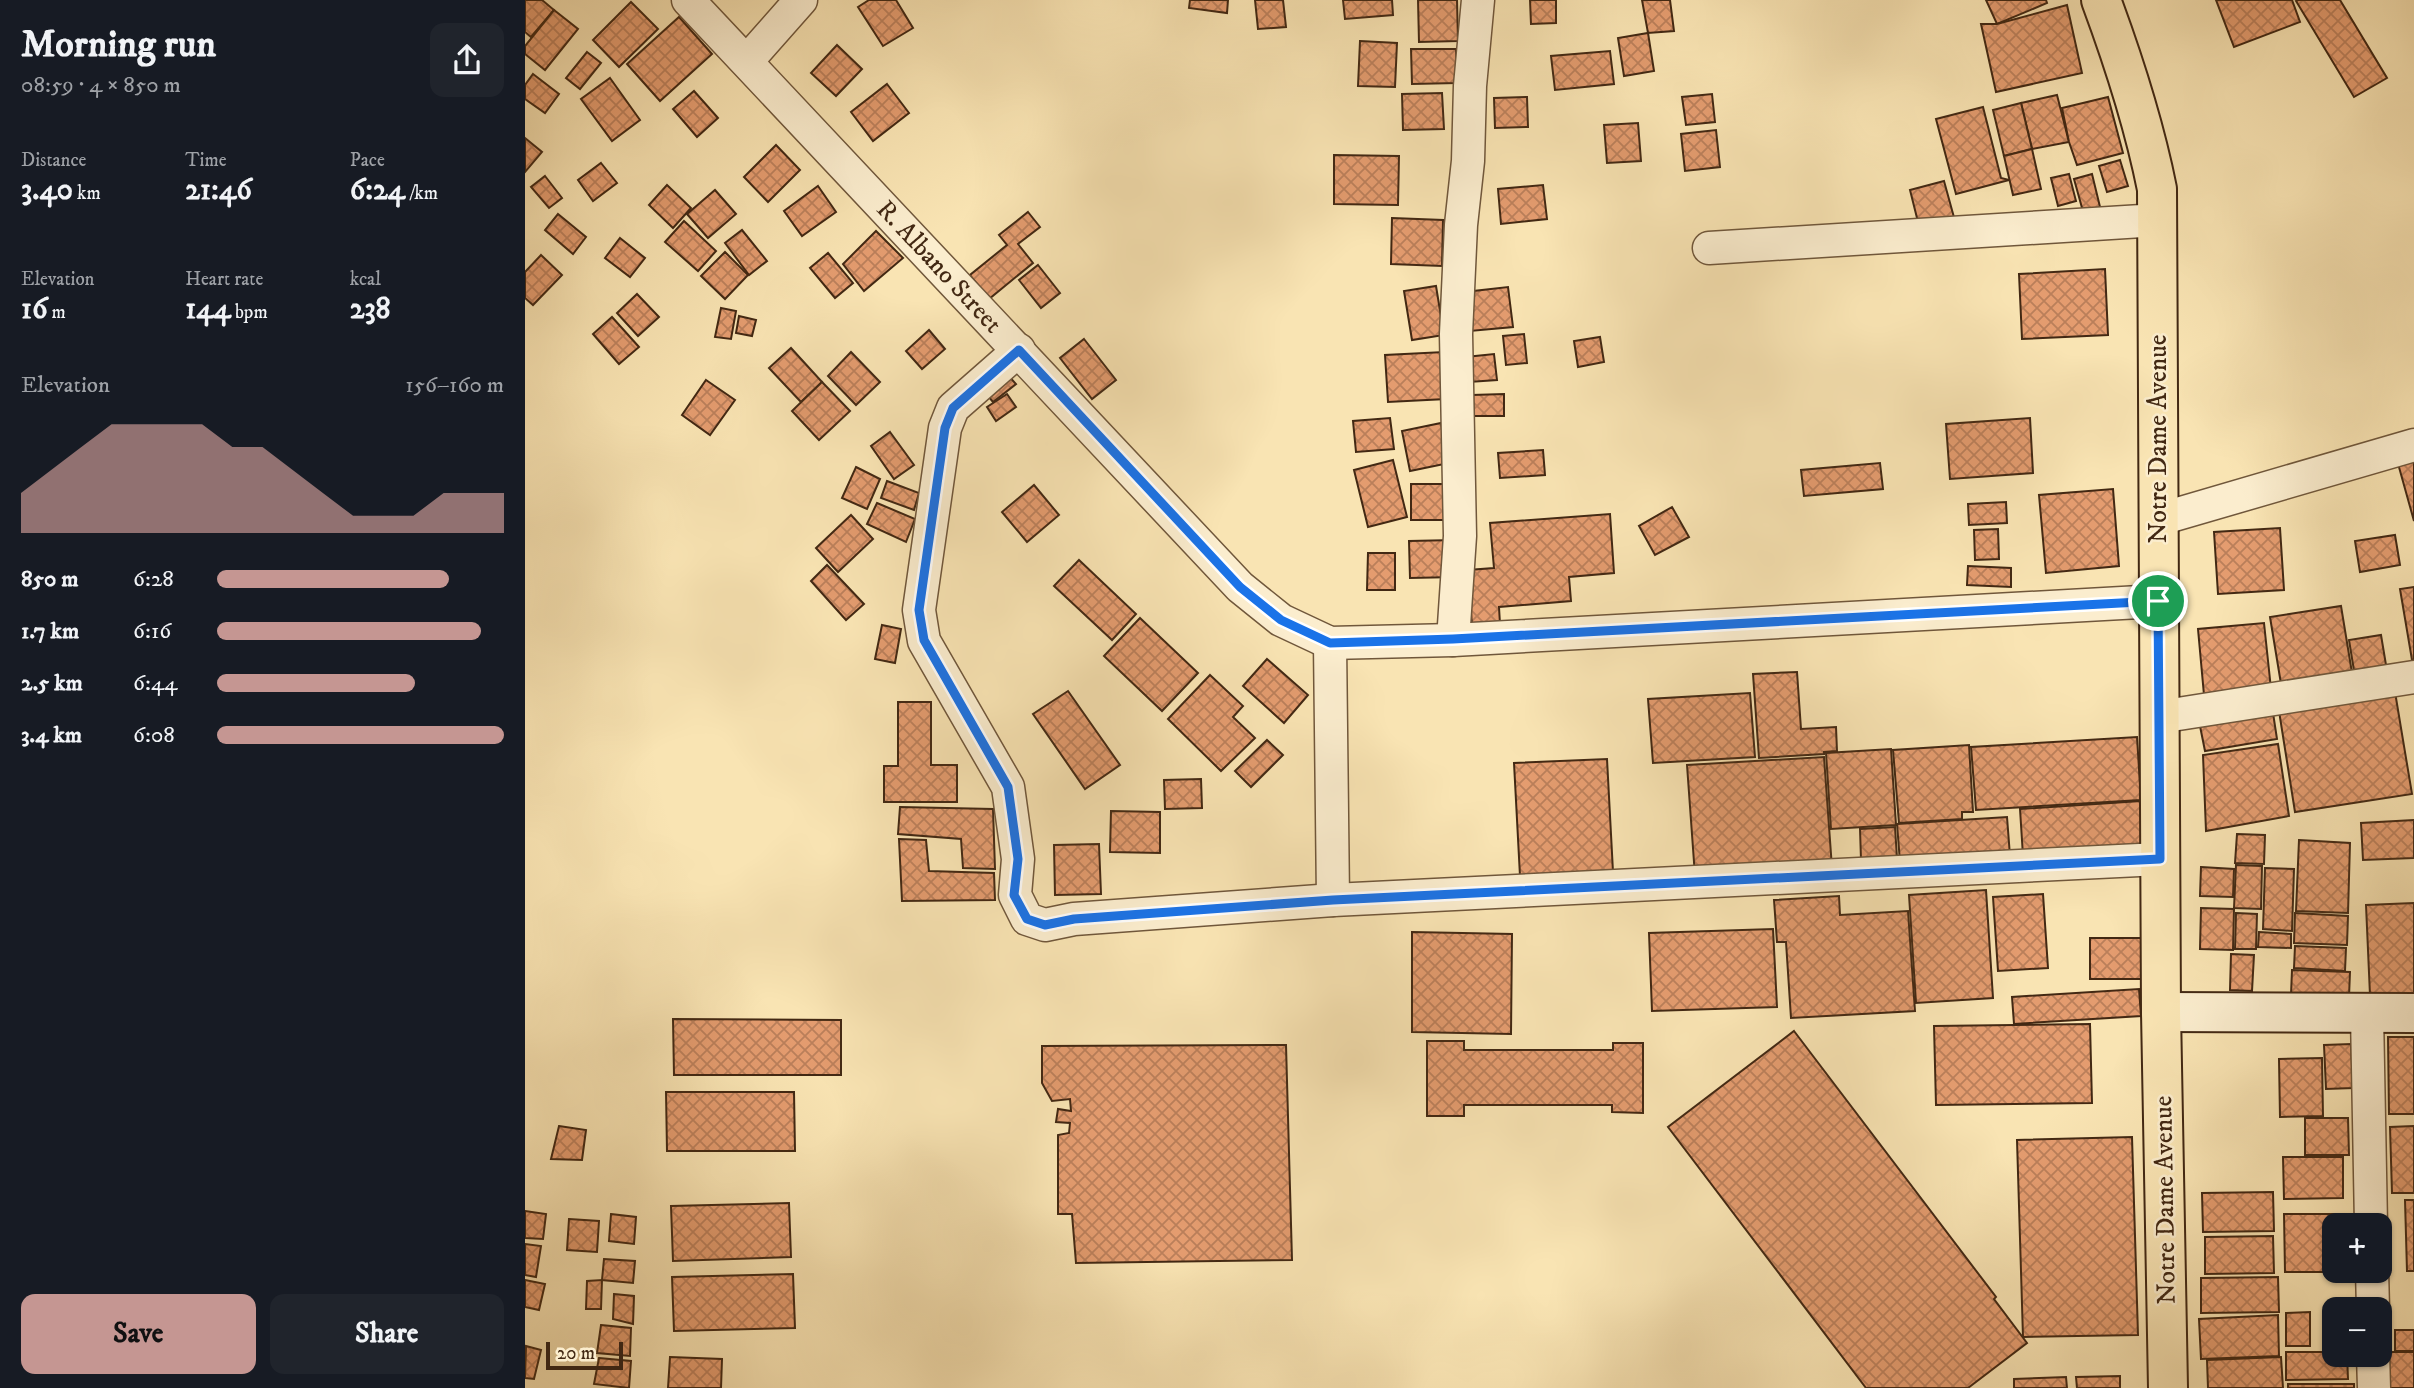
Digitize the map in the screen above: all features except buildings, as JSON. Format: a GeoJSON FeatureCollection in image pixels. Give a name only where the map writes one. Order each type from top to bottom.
{"type":"FeatureCollection","features":[{"type":"Feature","properties":{"kind":"main road","name":"Notre Dame Avenue"},"geometry":{"type":"LineString","coordinates":[[2101,0],[2127,71],[2146,135],[2157,189],[2161,1012],[2168,1388]]}},
{"type":"Feature","properties":{"kind":"street","name":"R. Albano Street"},"geometry":{"type":"LineString","coordinates":[[688,0],[1240,587],[1281,620],[1330,643],[1453,639],[2158,601]]}},
{"type":"Feature","properties":{"kind":"street"},"geometry":{"type":"LineString","coordinates":[[747,61],[801,0]]}},
{"type":"Feature","properties":{"kind":"street"},"geometry":{"type":"LineString","coordinates":[[1453,639],[1460,536],[1458,293],[1461,225],[1468,161],[1470,86],[1478,0]]}},
{"type":"Feature","properties":{"kind":"street"},"geometry":{"type":"LineString","coordinates":[[1710,247],[2158,220]]}},
{"type":"Feature","properties":{"kind":"street"},"geometry":{"type":"LineString","coordinates":[[1019,350],[953,408],[945,428],[919,610],[924,640],[1008,787],[1018,859],[1014,895],[1027,919],[1045,925],[1074,919],[1333,900],[2160,859]]}},
{"type":"Feature","properties":{"kind":"street"},"geometry":{"type":"LineString","coordinates":[[2157,520],[2414,445]]}},
{"type":"Feature","properties":{"kind":"street"},"geometry":{"type":"LineString","coordinates":[[1330,643],[1333,900]]}},
{"type":"Feature","properties":{"kind":"street"},"geometry":{"type":"LineString","coordinates":[[2159,717],[2414,677]]}},
{"type":"Feature","properties":{"kind":"street"},"geometry":{"type":"LineString","coordinates":[[2161,1012],[2414,1013]]}},
{"type":"Feature","properties":{"kind":"street"},"geometry":{"type":"LineString","coordinates":[[2367,1014],[2371,1213]]}},
{"type":"Feature","properties":{"kind":"street"},"geometry":{"type":"LineString","coordinates":[[2374,1367],[2374,1388]]}},
{"type":"Feature","properties":{"kind":"route"},"geometry":{"type":"LineString","coordinates":[[1019,350],[1240,587],[1281,620],[1330,643],[1453,639],[2158,601],[2160,859],[1333,900],[1074,919],[1045,925],[1027,919],[1014,895],[1018,859],[1008,787],[924,640],[919,610],[945,428],[953,408],[1019,350]]}}]}
